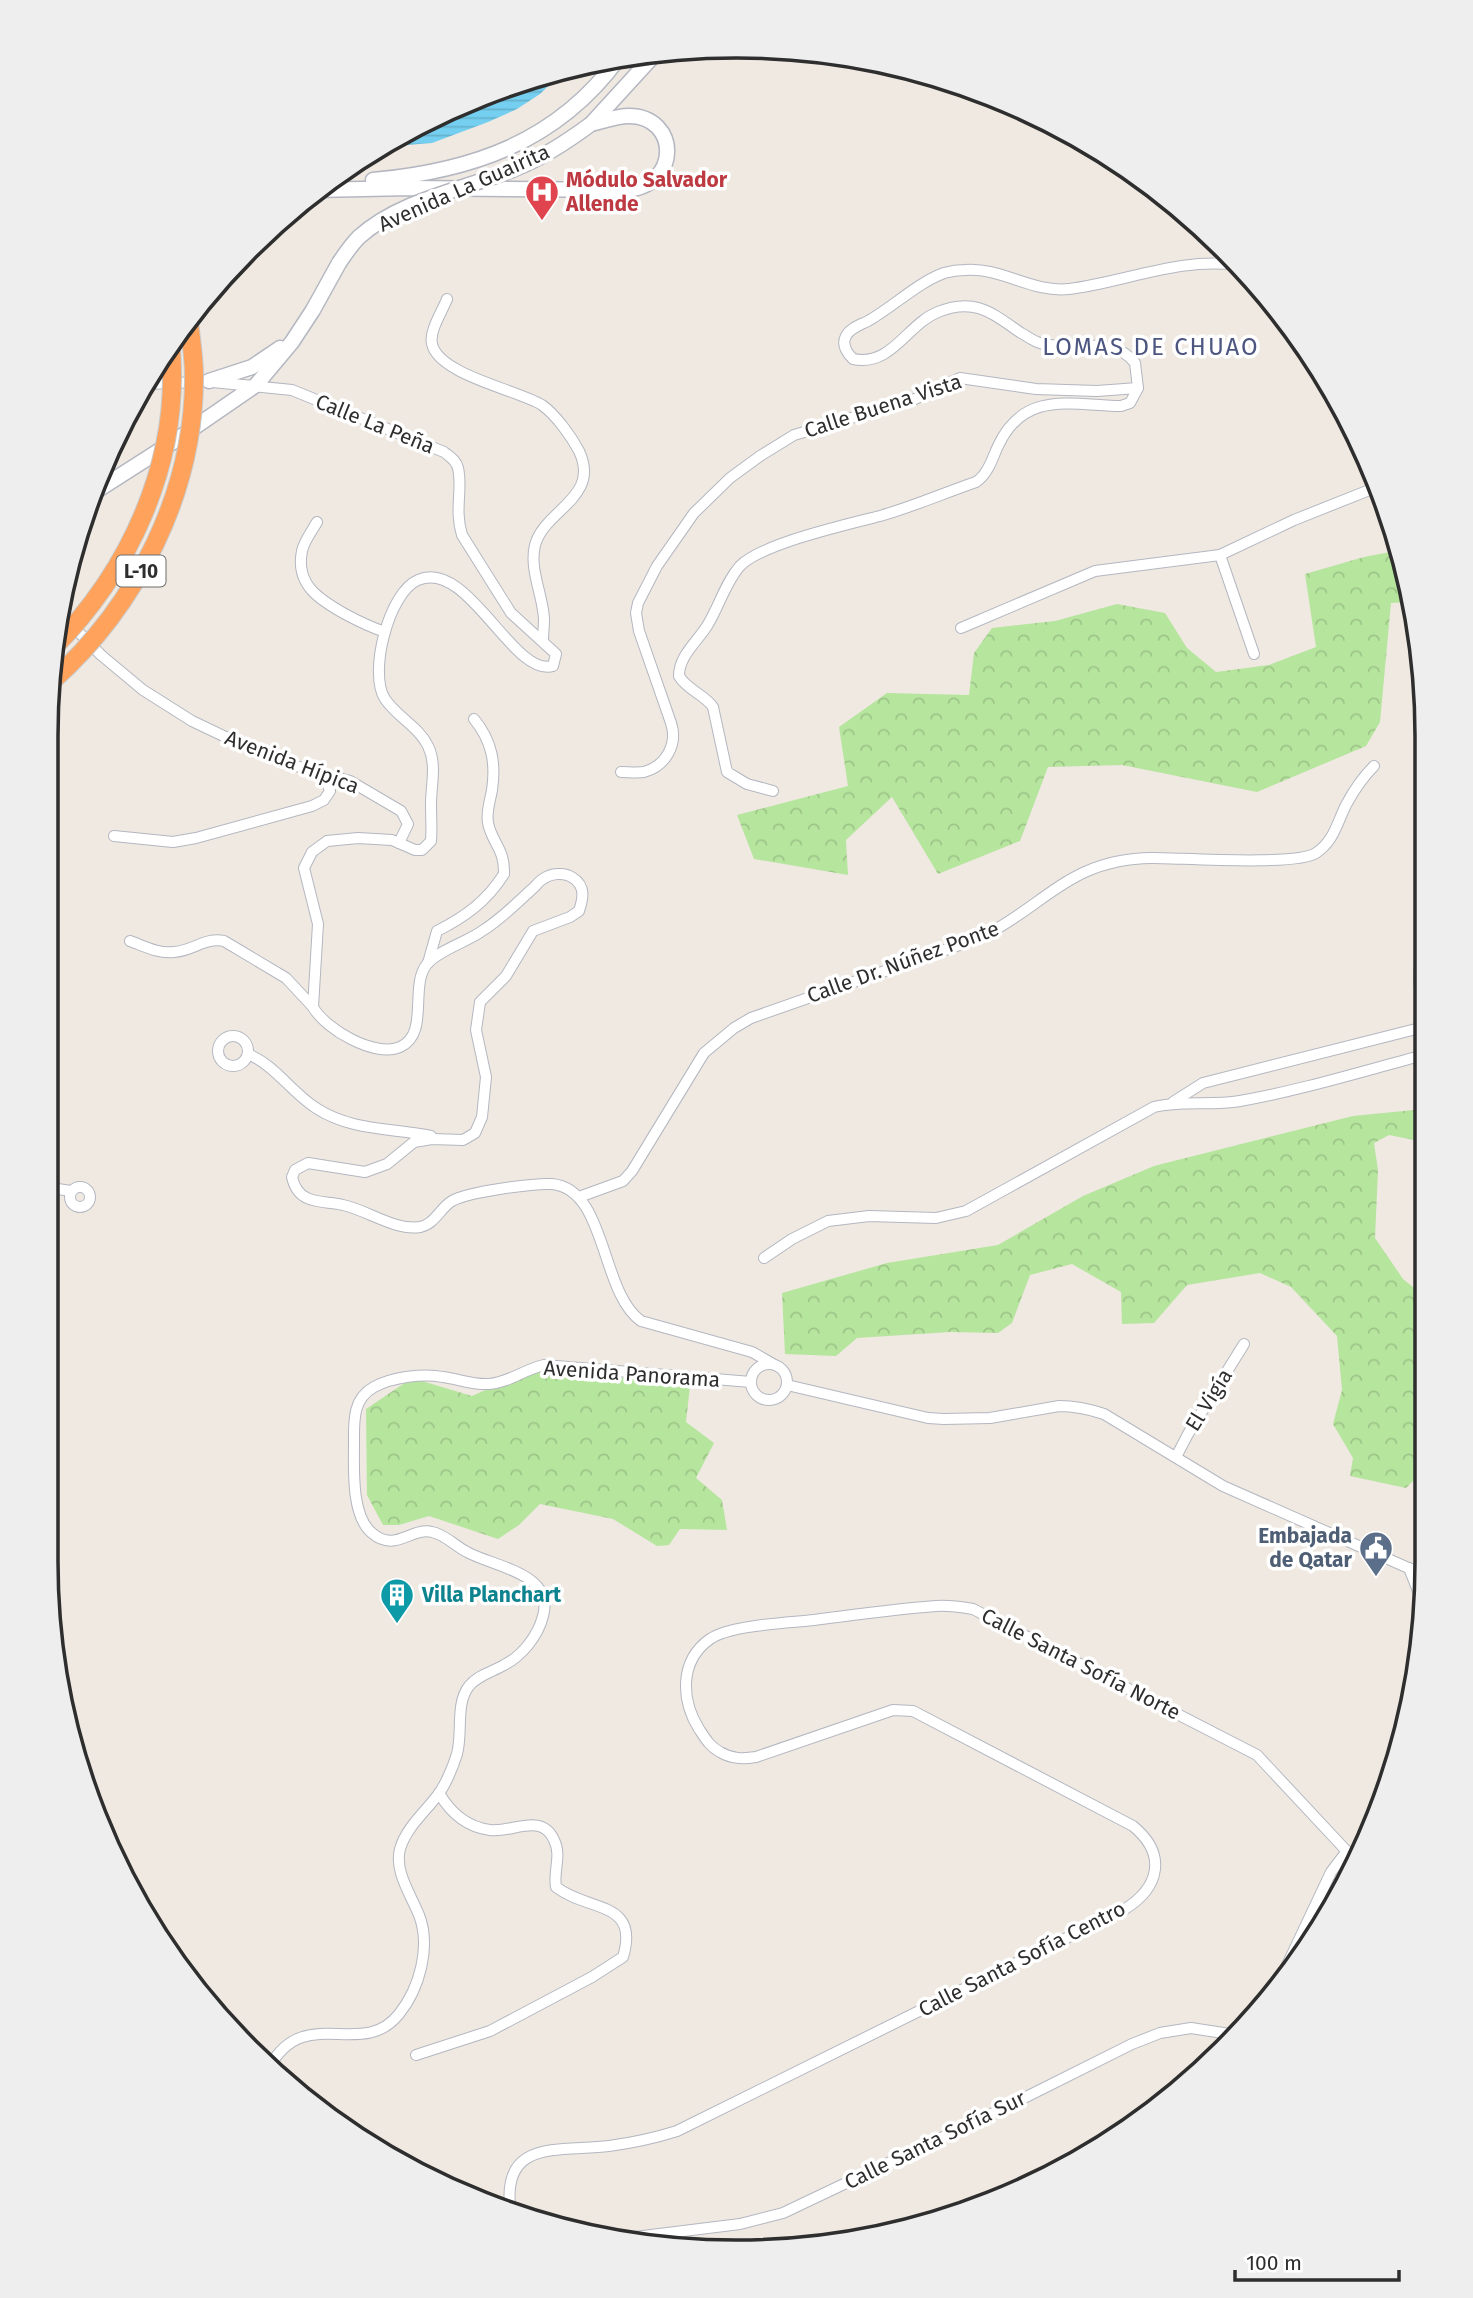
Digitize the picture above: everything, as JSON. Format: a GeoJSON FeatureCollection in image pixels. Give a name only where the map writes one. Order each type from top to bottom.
{"type":"FeatureCollection","features":[{"type":"Feature","properties":{"kind":"highway","name":"L-10"},"geometry":{"type":"LineString","coordinates":[[61,672],[117,610],[148,557],[167,517],[177,488],[192,406],[194,375],[190,334]]}},
{"type":"Feature","properties":{"kind":"highway","name":"L-10"},"geometry":{"type":"LineString","coordinates":[[66,633],[99,597],[137,530],[151,496],[163,452],[169,411],[171,361]]}},
{"type":"Feature","properties":{"kind":"street","name":"Avenida La Guairita"},"geometry":{"type":"LineString","coordinates":[[106,485],[256,385],[298,334],[339,263],[359,237],[378,224],[428,199],[517,169],[537,159],[591,124],[647,64]]}},
{"type":"Feature","properties":{"kind":"street"},"geometry":{"type":"LineString","coordinates":[[345,182],[443,170],[503,152],[550,125],[607,70]]}},
{"type":"Feature","properties":{"kind":"street"},"geometry":{"type":"LineString","coordinates":[[335,190],[625,190],[650,184],[661,173],[667,152],[664,138],[657,127],[644,119],[629,116],[591,124]]}},
{"type":"Feature","properties":{"kind":"street"},"geometry":{"type":"LineString","coordinates":[[773,791],[747,784],[727,772],[713,707],[709,700],[683,683],[679,676],[682,659],[707,626],[739,567],[751,557],[782,544],[882,516],[976,482],[987,471],[1009,425],[1033,408],[1045,405],[1121,406],[1130,403],[1138,388],[1135,363],[1122,350],[1097,345],[1040,344],[994,313],[972,306],[955,307],[932,315],[883,355],[872,360],[853,359],[846,353],[844,345],[851,329],[932,280],[959,271],[986,271],[1037,288],[1053,289],[1089,286],[1200,264],[1223,264]]}},
{"type":"Feature","properties":{"kind":"street"},"geometry":{"type":"LineString","coordinates":[[313,1007],[318,924],[304,868],[307,859],[327,842],[358,838],[392,840],[422,850],[431,841],[433,762],[420,734],[384,698],[380,675],[385,632],[401,594],[410,584],[422,578],[445,581],[469,597],[526,657],[539,666],[553,666],[556,654],[543,640],[544,618],[536,580],[535,545],[552,519],[579,493],[583,466],[574,444],[558,421],[542,406],[456,369],[436,352],[432,344],[432,334],[447,299]]}},
{"type":"Feature","properties":{"kind":"street"},"geometry":{"type":"LineString","coordinates":[[209,381],[252,367],[298,334]]}},
{"type":"Feature","properties":{"kind":"street","name":"Calle Buena Vista"},"geometry":{"type":"LineString","coordinates":[[621,772],[652,768],[663,760],[674,740],[671,723],[636,622],[638,603],[657,566],[694,513],[730,478],[794,435],[915,399],[960,378],[1036,389],[1097,391],[1138,388]]}},
{"type":"Feature","properties":{"kind":"street","name":"Calle La Peña"},"geometry":{"type":"LineString","coordinates":[[157,384],[209,381],[292,390],[444,452],[454,460],[458,469],[458,521],[462,535],[511,613],[535,636],[543,640]]}},
{"type":"Feature","properties":{"kind":"street"},"geometry":{"type":"LineString","coordinates":[[961,628],[1095,571],[1220,555],[1294,520],[1369,490]]}},
{"type":"Feature","properties":{"kind":"street"},"geometry":{"type":"LineString","coordinates":[[317,522],[302,548],[300,560],[306,584],[325,604],[367,626],[385,632]]}},
{"type":"Feature","properties":{"kind":"street"},"geometry":{"type":"LineString","coordinates":[[1220,555],[1254,654]]}},
{"type":"Feature","properties":{"kind":"street","name":"Avenida Hípica"},"geometry":{"type":"LineString","coordinates":[[68,621],[101,655],[143,690],[192,722],[259,753],[350,780],[401,811],[408,824],[399,843]]}},
{"type":"Feature","properties":{"kind":"street"},"geometry":{"type":"LineString","coordinates":[[130,941],[161,953],[176,953],[213,939],[224,941],[286,978],[317,1014],[355,1041],[384,1050],[401,1047],[414,1033],[421,976],[428,963],[437,931],[474,909],[487,898],[505,874],[502,851],[488,825],[487,809],[494,776],[493,757],[487,734],[474,719]]}},
{"type":"Feature","properties":{"kind":"street","name":"Calle Dr. Núñez Ponte"},"geometry":{"type":"LineString","coordinates":[[579,1196],[622,1181],[632,1171],[704,1053],[734,1028],[751,1018],[982,937],[1074,876],[1106,864],[1153,858],[1233,860],[1310,857],[1331,839],[1361,778],[1374,766]]}},
{"type":"Feature","properties":{"kind":"street"},"geometry":{"type":"LineString","coordinates":[[114,836],[173,842],[312,806],[324,800],[330,791],[323,772]]}},
{"type":"Feature","properties":{"kind":"street"},"geometry":{"type":"LineString","coordinates":[[428,963],[482,932],[542,879],[563,874],[573,877],[580,884],[583,893],[579,911],[533,931],[506,976],[480,1002],[476,1030],[486,1077],[480,1126],[470,1137],[414,1142],[387,1164],[365,1172],[308,1163],[295,1170],[292,1177],[298,1192],[307,1198],[344,1205],[396,1224],[416,1227],[429,1223],[455,1199],[554,1184],[579,1196],[589,1213],[622,1298],[640,1321],[752,1352],[783,1369],[787,1385],[782,1395],[771,1400],[759,1397],[751,1388],[751,1382],[757,1367],[773,1364]]}},
{"type":"Feature","properties":{"kind":"street"},"geometry":{"type":"LineString","coordinates":[[1172,1103],[1203,1083],[1415,1029]]}},
{"type":"Feature","properties":{"kind":"street"},"geometry":{"type":"LineString","coordinates":[[248,1054],[273,1068],[292,1089],[317,1108],[336,1118],[372,1129],[452,1140]]}},
{"type":"Feature","properties":{"kind":"street"},"geometry":{"type":"LineString","coordinates":[[764,1258],[792,1239],[828,1221],[869,1216],[936,1218],[966,1211],[1154,1107],[1172,1103],[1211,1104],[1244,1100],[1415,1057]]}},
{"type":"Feature","properties":{"kind":"street"},"geometry":{"type":"LineString","coordinates":[[58,1189],[72,1191]]}},
{"type":"Feature","properties":{"kind":"street","name":"El Vigía"},"geometry":{"type":"LineString","coordinates":[[1176,1457],[1244,1344]]}},
{"type":"Feature","properties":{"kind":"street","name":"Avenida Panorama"},"geometry":{"type":"LineString","coordinates":[[274,2058],[292,2040],[310,2034],[355,2035],[386,2029],[400,2013],[419,1975],[424,1932],[398,1862],[403,1840],[439,1793],[457,1755],[467,1688],[475,1680],[516,1658],[526,1647],[543,1616],[544,1596],[531,1579],[467,1552],[442,1536],[422,1531],[392,1542],[373,1535],[361,1518],[356,1492],[356,1406],[374,1387],[393,1381],[434,1375],[464,1383],[492,1384],[544,1365],[751,1382]]}},
{"type":"Feature","properties":{"kind":"street"},"geometry":{"type":"LineString","coordinates":[[787,1385],[928,1418],[990,1418],[1059,1406],[1083,1408],[1104,1414],[1223,1486],[1415,1571]]}},
{"type":"Feature","properties":{"kind":"street"},"geometry":{"type":"LineString","coordinates":[[1409,1568],[1415,1582]]}},
{"type":"Feature","properties":{"kind":"street","name":"Calle Santa Sofía Norte"},"geometry":{"type":"LineString","coordinates":[[689,1711],[685,1692],[687,1671],[697,1652],[713,1637],[736,1630],[770,1625],[937,1606],[973,1609],[1257,1755],[1349,1853]]}},
{"type":"Feature","properties":{"kind":"street","name":"Calle Santa Sofía Centro"},"geometry":{"type":"LineString","coordinates":[[510,2201],[509,2189],[515,2171],[535,2154],[553,2148],[609,2146],[677,2132],[1125,1909],[1141,1899],[1152,1881],[1155,1862],[1153,1852],[1143,1834],[1133,1826],[913,1711],[894,1710],[756,1757],[732,1758],[710,1746],[689,1711]]}},
{"type":"Feature","properties":{"kind":"street"},"geometry":{"type":"LineString","coordinates":[[416,2055],[489,2031],[592,1977],[623,1957],[628,1942],[623,1920],[614,1912],[577,1900],[556,1887],[559,1855],[555,1842],[546,1829],[533,1825],[491,1830],[476,1827],[459,1818],[447,1807],[439,1793]]}},
{"type":"Feature","properties":{"kind":"street"},"geometry":{"type":"LineString","coordinates":[[1296,1946],[1331,1872],[1347,1851]]}},
{"type":"Feature","properties":{"kind":"street","name":"Calle Santa Sofía Sur"},"geometry":{"type":"LineString","coordinates":[[654,2235],[740,2224],[783,2213],[1132,2044],[1160,2033],[1191,2028],[1224,2033]]}},
{"type":"Feature","properties":{"kind":"green space"},"geometry":{"type":"Polygon","coordinates":[[[1389,552],[1402,602],[1391,603],[1380,722],[1366,746],[1257,792],[1122,765],[1048,767],[1020,841],[938,874],[892,797],[846,840],[848,875],[754,859],[737,815],[848,786],[839,727],[887,693],[969,695],[974,653],[992,628],[1055,621],[1117,604],[1165,613],[1187,648],[1216,672],[1269,665],[1316,647],[1305,574],[1389,552]]]}},
{"type":"Feature","properties":{"kind":"green space"},"geometry":{"type":"Polygon","coordinates":[[[1415,1110],[1415,1140],[1389,1135],[1374,1143],[1378,1170],[1375,1238],[1403,1279],[1415,1289],[1415,1479],[1406,1488],[1350,1476],[1353,1458],[1333,1424],[1342,1390],[1337,1336],[1291,1287],[1260,1273],[1187,1285],[1154,1323],[1122,1324],[1121,1292],[1072,1264],[1030,1275],[1012,1323],[998,1333],[950,1332],[857,1338],[836,1356],[785,1354],[782,1293],[887,1263],[998,1245],[1083,1196],[1154,1166],[1353,1116],[1415,1110]]]}},
{"type":"Feature","properties":{"kind":"green space"},"geometry":{"type":"Polygon","coordinates":[[[537,1367],[690,1386],[686,1422],[714,1443],[696,1478],[722,1500],[727,1530],[680,1529],[669,1545],[657,1546],[613,1519],[540,1504],[519,1525],[498,1539],[429,1516],[399,1525],[383,1525],[367,1495],[366,1409],[412,1378],[472,1396],[537,1367]]]}},
{"type":"Feature","properties":{"kind":"water"},"geometry":{"type":"Polygon","coordinates":[[[550,84],[517,109],[432,143],[404,145],[477,109],[550,84]]]}},
{"type":"Feature","properties":{"kind":"place","name":"Módulo Salvador Allende"},"geometry":{"type":"Point","coordinates":[542,222]}},
{"type":"Feature","properties":{"kind":"place","name":"Embajada de Qatar"},"geometry":{"type":"Point","coordinates":[1376,1578]}},
{"type":"Feature","properties":{"kind":"place","name":"Villa Planchart"},"geometry":{"type":"Point","coordinates":[397,1625]}},
{"type":"Feature","properties":{"kind":"district","name":"LOMAS DE CHUAO"},"geometry":{"type":"Point","coordinates":[1151,347]}}]}
